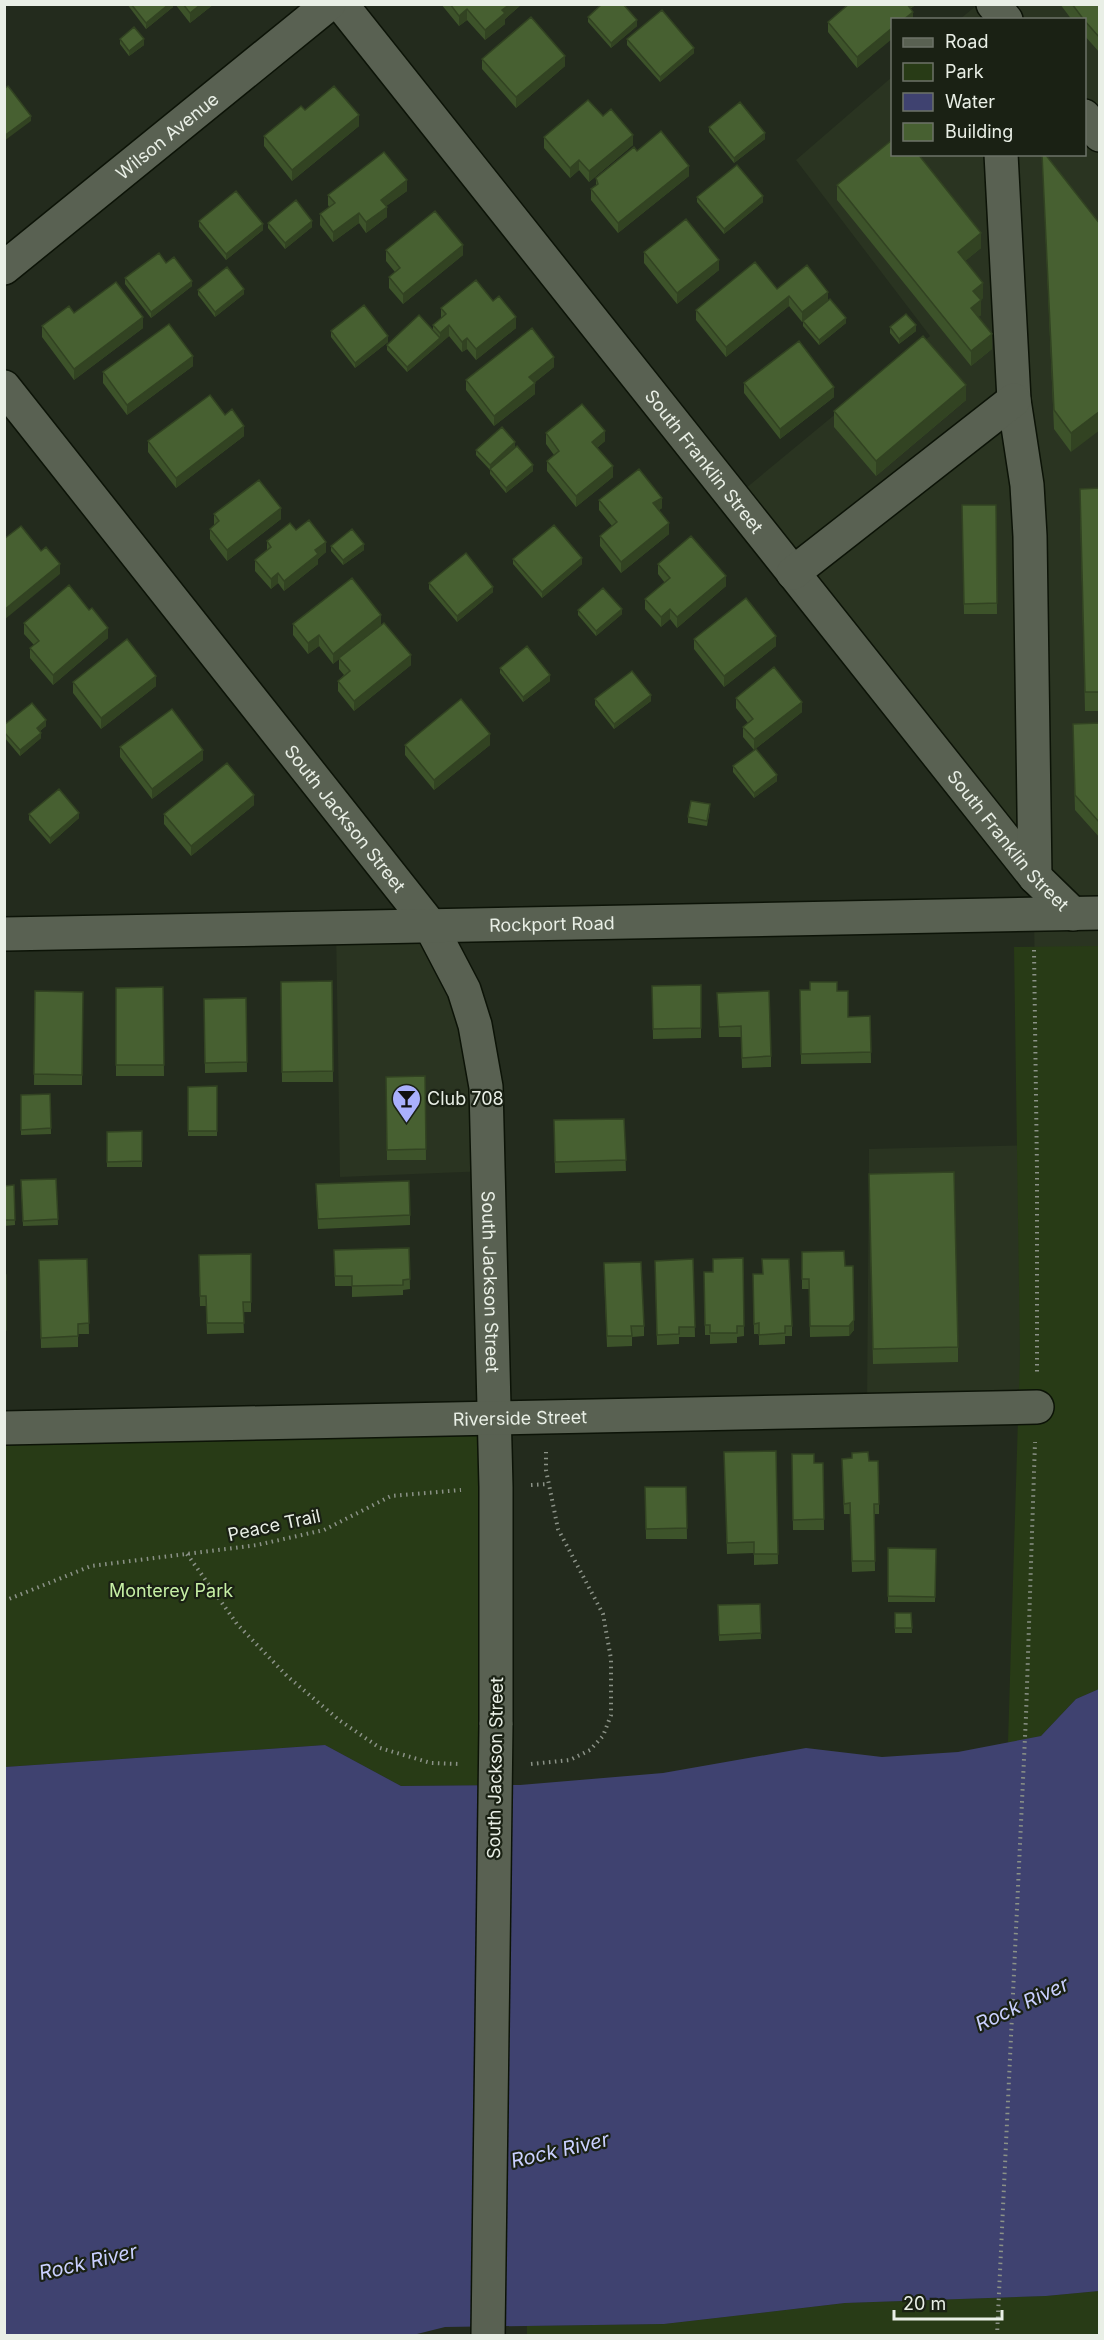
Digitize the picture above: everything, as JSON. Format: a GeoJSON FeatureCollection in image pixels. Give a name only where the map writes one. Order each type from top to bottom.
{"type":"FeatureCollection","features":[{"type":"Feature","properties":{"kind":"street","name":"Wilson Avenue"},"geometry":{"type":"LineString","coordinates":[[4,268],[329,4]]}},
{"type":"Feature","properties":{"kind":"street","name":"South Franklin Street"},"geometry":{"type":"LineString","coordinates":[[341,4],[1035,877],[1086,913]]}},
{"type":"Feature","properties":{"kind":"street"},"geometry":{"type":"LineString","coordinates":[[993,4],[1004,18]]}},
{"type":"Feature","properties":{"kind":"street"},"geometry":{"type":"LineString","coordinates":[[1086,118],[1100,135]]}},
{"type":"Feature","properties":{"kind":"street"},"geometry":{"type":"LineString","coordinates":[[1001,156],[1014,400],[1027,484],[1029,526],[1035,877]]}},
{"type":"Feature","properties":{"kind":"street","name":"South Jackson Street"},"geometry":{"type":"LineString","coordinates":[[4,387],[430,925],[464,990],[475,1025],[486,1086],[496,1487],[496,1725],[488,2336]]}},
{"type":"Feature","properties":{"kind":"street"},"geometry":{"type":"LineString","coordinates":[[793,573],[1014,400]]}},
{"type":"Feature","properties":{"kind":"street","name":"Rockport Road"},"geometry":{"type":"LineString","coordinates":[[4,934],[1086,913]]}},
{"type":"Feature","properties":{"kind":"street","name":"Riverside Street"},"geometry":{"type":"LineString","coordinates":[[4,1428],[1037,1407]]}},
{"type":"Feature","properties":{"kind":"path"},"geometry":{"type":"LineString","coordinates":[[997,2336],[1026,1716],[1037,1407],[1038,1170],[1034,913]]}},
{"type":"Feature","properties":{"kind":"path"},"geometry":{"type":"LineString","coordinates":[[525,1764],[570,1760],[590,1750],[603,1736],[611,1715],[611,1659],[603,1614],[558,1529],[546,1470],[547,1418]]}},
{"type":"Feature","properties":{"kind":"path","name":"Peace Trail"},"geometry":{"type":"LineString","coordinates":[[4,1601],[91,1566],[257,1545],[324,1530],[391,1496],[549,1484]]}},
{"type":"Feature","properties":{"kind":"path"},"geometry":{"type":"LineString","coordinates":[[187,1554],[237,1624],[287,1677],[339,1720],[380,1748],[401,1755],[431,1763],[472,1764]]}},
{"type":"Feature","properties":{"kind":"shaded area"},"geometry":{"type":"Polygon","coordinates":[[[977,5],[1099,5],[1100,1689],[1037,1408],[867,1411],[869,1149],[1037,1145],[1034,913],[1072,914],[734,498],[930,336],[796,160],[891,78],[891,156],[1086,156],[1086,18],[961,18],[977,5]]]}},
{"type":"Feature","properties":{"kind":"shaded area"},"geometry":{"type":"Polygon","coordinates":[[[430,925],[464,990],[488,1171],[340,1177],[336,927],[430,925]]]}},
{"type":"Feature","properties":{"kind":"green space"},"geometry":{"type":"Polygon","coordinates":[[[1099,946],[1099,1689],[1076,1699],[1041,1736],[1008,1743],[1020,1354],[1014,947],[1099,946]]]}},
{"type":"Feature","properties":{"kind":"green space","name":"Monterey Park"},"geometry":{"type":"Polygon","coordinates":[[[495,1419],[495,1785],[401,1786],[325,1745],[5,1767],[5,1428],[495,1419]]]}},
{"type":"Feature","properties":{"kind":"green space"},"geometry":{"type":"Polygon","coordinates":[[[1099,2291],[1099,2335],[527,2336],[527,2326],[664,2324],[845,2303],[1046,2296],[1099,2291]]]}},
{"type":"Feature","properties":{"kind":"water","name":"Rock River"},"geometry":{"type":"Polygon","coordinates":[[[1099,1689],[1099,2291],[1046,2296],[845,2303],[664,2324],[445,2327],[409,2336],[5,2336],[5,1767],[325,1745],[401,1786],[520,1785],[663,1773],[806,1748],[882,1757],[958,1752],[1041,1736],[1076,1699],[1099,1689]]]}},
{"type":"Feature","properties":{"kind":"building"},"geometry":{"type":"Polygon","coordinates":[[[131,4],[169,4],[146,23],[131,4]]]}},
{"type":"Feature","properties":{"kind":"building"},"geometry":{"type":"Polygon","coordinates":[[[183,4],[201,4],[190,13],[183,4]]]}},
{"type":"Feature","properties":{"kind":"building"},"geometry":{"type":"Polygon","coordinates":[[[450,4],[510,4],[502,10],[505,13],[485,30],[467,9],[459,16],[450,4]]]}},
{"type":"Feature","properties":{"kind":"building"},"geometry":{"type":"Polygon","coordinates":[[[602,4],[623,4],[637,20],[611,43],[588,17],[602,4]]]}},
{"type":"Feature","properties":{"kind":"building"},"geometry":{"type":"Polygon","coordinates":[[[849,4],[907,4],[913,12],[906,18],[891,18],[891,29],[857,57],[828,22],[849,4]]]}},
{"type":"Feature","properties":{"kind":"building"},"geometry":{"type":"Polygon","coordinates":[[[1072,4],[1100,4],[1100,38],[1086,22],[1086,18],[1082,18],[1072,4]]]}},
{"type":"Feature","properties":{"kind":"building"},"geometry":{"type":"Polygon","coordinates":[[[662,10],[694,48],[660,77],[627,39],[662,10]]]}},
{"type":"Feature","properties":{"kind":"building"},"geometry":{"type":"Polygon","coordinates":[[[531,17],[565,56],[516,97],[482,59],[531,17]]]}},
{"type":"Feature","properties":{"kind":"building"},"geometry":{"type":"Polygon","coordinates":[[[134,27],[144,39],[129,51],[120,39],[134,27]]]}},
{"type":"Feature","properties":{"kind":"building"},"geometry":{"type":"Polygon","coordinates":[[[8,86],[31,116],[4,136],[4,89],[8,86]]]}},
{"type":"Feature","properties":{"kind":"building"},"geometry":{"type":"Polygon","coordinates":[[[334,86],[359,115],[292,170],[264,136],[301,106],[305,110],[334,86]]]}},
{"type":"Feature","properties":{"kind":"building"},"geometry":{"type":"Polygon","coordinates":[[[588,100],[603,116],[611,109],[633,135],[589,171],[579,160],[570,168],[544,137],[588,100]]]}},
{"type":"Feature","properties":{"kind":"building"},"geometry":{"type":"Polygon","coordinates":[[[740,102],[765,133],[734,158],[709,127],[740,102]]]}},
{"type":"Feature","properties":{"kind":"building"},"geometry":{"type":"Polygon","coordinates":[[[661,131],[689,166],[618,223],[591,189],[598,184],[596,178],[634,147],[637,151],[661,131]]]}},
{"type":"Feature","properties":{"kind":"building"},"geometry":{"type":"Polygon","coordinates":[[[891,141],[891,156],[920,156],[981,233],[958,252],[983,283],[973,291],[981,300],[971,308],[992,334],[971,351],[837,185],[891,141]]]}},
{"type":"Feature","properties":{"kind":"building"},"geometry":{"type":"Polygon","coordinates":[[[384,152],[407,180],[381,200],[387,207],[366,222],[359,213],[333,232],[320,214],[335,203],[328,195],[384,152]]]}},
{"type":"Feature","properties":{"kind":"building"},"geometry":{"type":"Polygon","coordinates":[[[1042,156],[1047,156],[1100,224],[1100,411],[1071,433],[1054,410],[1042,156]]]}},
{"type":"Feature","properties":{"kind":"building"},"geometry":{"type":"Polygon","coordinates":[[[737,165],[763,196],[724,229],[697,197],[737,165]]]}},
{"type":"Feature","properties":{"kind":"building"},"geometry":{"type":"Polygon","coordinates":[[[236,191],[263,224],[226,254],[199,221],[236,191]]]}},
{"type":"Feature","properties":{"kind":"building"},"geometry":{"type":"Polygon","coordinates":[[[296,200],[312,221],[285,243],[268,223],[296,200]]]}},
{"type":"Feature","properties":{"kind":"building"},"geometry":{"type":"Polygon","coordinates":[[[435,211],[463,245],[403,294],[389,277],[400,268],[386,250],[435,211]]]}},
{"type":"Feature","properties":{"kind":"building"},"geometry":{"type":"Polygon","coordinates":[[[686,219],[719,260],[677,293],[644,252],[686,219]]]}},
{"type":"Feature","properties":{"kind":"building"},"geometry":{"type":"Polygon","coordinates":[[[159,253],[166,263],[174,257],[192,281],[151,312],[125,278],[159,253]]]}},
{"type":"Feature","properties":{"kind":"building"},"geometry":{"type":"Polygon","coordinates":[[[755,262],[777,289],[807,265],[828,292],[802,312],[789,296],[726,347],[696,310],[755,262]]]}},
{"type":"Feature","properties":{"kind":"building"},"geometry":{"type":"Polygon","coordinates":[[[227,267],[244,289],[215,312],[198,290],[227,267]]]}},
{"type":"Feature","properties":{"kind":"building"},"geometry":{"type":"Polygon","coordinates":[[[476,280],[493,301],[499,296],[516,317],[476,349],[467,338],[462,342],[449,325],[440,333],[433,325],[446,314],[441,308],[476,280]]]}},
{"type":"Feature","properties":{"kind":"building"},"geometry":{"type":"Polygon","coordinates":[[[116,282],[143,317],[74,369],[42,326],[69,306],[74,313],[116,282]]]}},
{"type":"Feature","properties":{"kind":"building"},"geometry":{"type":"Polygon","coordinates":[[[830,299],[846,318],[819,340],[803,321],[830,299]]]}},
{"type":"Feature","properties":{"kind":"building"},"geometry":{"type":"Polygon","coordinates":[[[364,305],[388,336],[355,363],[331,331],[364,305]]]}},
{"type":"Feature","properties":{"kind":"building"},"geometry":{"type":"Polygon","coordinates":[[[906,314],[916,325],[899,339],[890,327],[906,314]]]}},
{"type":"Feature","properties":{"kind":"building"},"geometry":{"type":"Polygon","coordinates":[[[419,315],[440,338],[407,367],[387,345],[419,315]]]}},
{"type":"Feature","properties":{"kind":"building"},"geometry":{"type":"Polygon","coordinates":[[[169,324],[193,356],[127,405],[103,372],[169,324]]]}},
{"type":"Feature","properties":{"kind":"building"},"geometry":{"type":"Polygon","coordinates":[[[532,328],[554,357],[529,377],[535,383],[494,416],[466,380],[532,328]]]}},
{"type":"Feature","properties":{"kind":"building"},"geometry":{"type":"Polygon","coordinates":[[[923,336],[966,385],[876,461],[834,411],[923,336]]]}},
{"type":"Feature","properties":{"kind":"building"},"geometry":{"type":"Polygon","coordinates":[[[799,341],[834,387],[780,429],[744,383],[799,341]]]}},
{"type":"Feature","properties":{"kind":"building"},"geometry":{"type":"Polygon","coordinates":[[[210,395],[225,415],[232,409],[244,426],[176,478],[148,441],[210,395]]]}},
{"type":"Feature","properties":{"kind":"building"},"geometry":{"type":"Polygon","coordinates":[[[582,404],[605,431],[592,442],[613,466],[576,496],[547,461],[559,451],[546,433],[582,404]]]}},
{"type":"Feature","properties":{"kind":"building"},"geometry":{"type":"Polygon","coordinates":[[[502,427],[515,442],[490,465],[476,450],[502,427]]]}},
{"type":"Feature","properties":{"kind":"building"},"geometry":{"type":"Polygon","coordinates":[[[517,446],[533,465],[506,488],[490,469],[517,446]]]}},
{"type":"Feature","properties":{"kind":"building"},"geometry":{"type":"Polygon","coordinates":[[[639,469],[662,498],[653,503],[669,523],[621,562],[600,536],[617,522],[599,500],[639,469]]]}},
{"type":"Feature","properties":{"kind":"building"},"geometry":{"type":"Polygon","coordinates":[[[259,480],[281,508],[227,550],[210,529],[219,521],[214,514],[259,480]]]}},
{"type":"Feature","properties":{"kind":"building"},"geometry":{"type":"Polygon","coordinates":[[[1100,488],[1100,692],[1085,692],[1080,489],[1100,488]]]}},
{"type":"Feature","properties":{"kind":"building"},"geometry":{"type":"Polygon","coordinates":[[[962,505],[996,505],[997,603],[964,604],[962,505]]]}},
{"type":"Feature","properties":{"kind":"building"},"geometry":{"type":"Polygon","coordinates":[[[309,520],[326,542],[315,550],[318,554],[284,581],[278,573],[271,579],[255,560],[271,547],[267,541],[290,523],[296,530],[309,520]]]}},
{"type":"Feature","properties":{"kind":"building"},"geometry":{"type":"Polygon","coordinates":[[[554,525],[582,558],[542,592],[513,559],[554,525]]]}},
{"type":"Feature","properties":{"kind":"building"},"geometry":{"type":"Polygon","coordinates":[[[21,526],[41,551],[46,547],[60,564],[4,610],[4,539],[21,526]]]}},
{"type":"Feature","properties":{"kind":"building"},"geometry":{"type":"Polygon","coordinates":[[[352,529],[364,544],[343,560],[331,546],[352,529]]]}},
{"type":"Feature","properties":{"kind":"building"},"geometry":{"type":"Polygon","coordinates":[[[691,536],[726,576],[677,617],[670,609],[661,617],[645,599],[670,578],[658,564],[691,536]]]}},
{"type":"Feature","properties":{"kind":"building"},"geometry":{"type":"Polygon","coordinates":[[[466,553],[493,587],[457,616],[429,583],[466,553]]]}},
{"type":"Feature","properties":{"kind":"building"},"geometry":{"type":"Polygon","coordinates":[[[352,578],[381,615],[333,654],[319,635],[308,643],[293,624],[352,578]]]}},
{"type":"Feature","properties":{"kind":"building"},"geometry":{"type":"Polygon","coordinates":[[[69,585],[89,610],[92,608],[108,628],[53,675],[30,648],[39,641],[24,623],[69,585]]]}},
{"type":"Feature","properties":{"kind":"building"},"geometry":{"type":"Polygon","coordinates":[[[603,588],[622,609],[596,631],[578,610],[603,588]]]}},
{"type":"Feature","properties":{"kind":"building"},"geometry":{"type":"Polygon","coordinates":[[[746,598],[776,636],[724,676],[694,639],[746,598]]]}},
{"type":"Feature","properties":{"kind":"building"},"geometry":{"type":"Polygon","coordinates":[[[384,623],[411,655],[354,701],[338,681],[350,671],[339,658],[384,623]]]}},
{"type":"Feature","properties":{"kind":"building"},"geometry":{"type":"Polygon","coordinates":[[[127,639],[156,676],[101,718],[73,682],[127,639]]]}},
{"type":"Feature","properties":{"kind":"building"},"geometry":{"type":"Polygon","coordinates":[[[527,646],[550,675],[523,697],[500,668],[527,646]]]}},
{"type":"Feature","properties":{"kind":"building"},"geometry":{"type":"Polygon","coordinates":[[[774,667],[802,702],[754,739],[743,727],[753,719],[736,698],[774,667]]]}},
{"type":"Feature","properties":{"kind":"building"},"geometry":{"type":"Polygon","coordinates":[[[632,671],[651,695],[614,724],[595,699],[632,671]]]}},
{"type":"Feature","properties":{"kind":"building"},"geometry":{"type":"Polygon","coordinates":[[[461,699],[490,734],[434,780],[405,745],[461,699]]]}},
{"type":"Feature","properties":{"kind":"building"},"geometry":{"type":"Polygon","coordinates":[[[32,703],[46,720],[37,728],[41,733],[20,750],[4,732],[4,725],[32,703]]]}},
{"type":"Feature","properties":{"kind":"building"},"geometry":{"type":"Polygon","coordinates":[[[172,709],[203,750],[152,789],[120,747],[172,709]]]}},
{"type":"Feature","properties":{"kind":"building"},"geometry":{"type":"Polygon","coordinates":[[[1100,723],[1100,823],[1075,795],[1073,724],[1100,723]]]}},
{"type":"Feature","properties":{"kind":"building"},"geometry":{"type":"Polygon","coordinates":[[[756,749],[777,775],[754,793],[733,766],[756,749]]]}},
{"type":"Feature","properties":{"kind":"building"},"geometry":{"type":"Polygon","coordinates":[[[227,763],[254,795],[191,846],[164,814],[227,763]]]}},
{"type":"Feature","properties":{"kind":"building"},"geometry":{"type":"Polygon","coordinates":[[[59,789],[79,813],[50,838],[29,814],[59,789]]]}},
{"type":"Feature","properties":{"kind":"building"},"geometry":{"type":"Polygon","coordinates":[[[691,801],[710,804],[707,821],[688,817],[691,801]]]}},
{"type":"Feature","properties":{"kind":"building"},"geometry":{"type":"Polygon","coordinates":[[[332,981],[333,1071],[282,1072],[281,982],[332,981]]]}},
{"type":"Feature","properties":{"kind":"building"},"geometry":{"type":"Polygon","coordinates":[[[810,982],[837,982],[837,991],[848,991],[848,1017],[870,1016],[871,1052],[801,1054],[800,990],[810,990],[810,982]]]}},
{"type":"Feature","properties":{"kind":"building"},"geometry":{"type":"Polygon","coordinates":[[[701,985],[701,1028],[653,1029],[652,986],[701,985]]]}},
{"type":"Feature","properties":{"kind":"building"},"geometry":{"type":"Polygon","coordinates":[[[163,987],[164,1065],[116,1065],[116,988],[163,987]]]}},
{"type":"Feature","properties":{"kind":"building"},"geometry":{"type":"Polygon","coordinates":[[[35,991],[83,992],[82,1075],[34,1074],[35,991]]]}},
{"type":"Feature","properties":{"kind":"building"},"geometry":{"type":"Polygon","coordinates":[[[769,991],[771,1056],[742,1058],[741,1026],[719,1027],[717,993],[769,991]]]}},
{"type":"Feature","properties":{"kind":"building"},"geometry":{"type":"Polygon","coordinates":[[[246,998],[247,1062],[205,1063],[204,999],[246,998]]]}},
{"type":"Feature","properties":{"kind":"building","name":"Club 708"},"geometry":{"type":"Polygon","coordinates":[[[425,1076],[426,1149],[387,1150],[386,1077],[425,1076]]]}},
{"type":"Feature","properties":{"kind":"building"},"geometry":{"type":"Polygon","coordinates":[[[217,1086],[217,1131],[188,1131],[188,1087],[217,1086]]]}},
{"type":"Feature","properties":{"kind":"building"},"geometry":{"type":"Polygon","coordinates":[[[50,1094],[51,1128],[21,1130],[21,1095],[50,1094]]]}},
{"type":"Feature","properties":{"kind":"building"},"geometry":{"type":"Polygon","coordinates":[[[624,1119],[626,1160],[555,1162],[554,1120],[624,1119]]]}},
{"type":"Feature","properties":{"kind":"building"},"geometry":{"type":"Polygon","coordinates":[[[142,1131],[142,1161],[107,1162],[107,1132],[142,1131]]]}},
{"type":"Feature","properties":{"kind":"building"},"geometry":{"type":"Polygon","coordinates":[[[954,1172],[958,1347],[873,1349],[869,1174],[954,1172]]]}},
{"type":"Feature","properties":{"kind":"building"},"geometry":{"type":"Polygon","coordinates":[[[56,1179],[58,1219],[23,1221],[21,1180],[56,1179]]]}},
{"type":"Feature","properties":{"kind":"building"},"geometry":{"type":"Polygon","coordinates":[[[409,1181],[410,1215],[318,1219],[316,1184],[409,1181]]]}},
{"type":"Feature","properties":{"kind":"building"},"geometry":{"type":"Polygon","coordinates":[[[14,1185],[15,1220],[4,1220],[4,1186],[14,1185]]]}},
{"type":"Feature","properties":{"kind":"building"},"geometry":{"type":"Polygon","coordinates":[[[409,1248],[410,1279],[403,1280],[403,1285],[352,1286],[352,1276],[335,1276],[334,1250],[409,1248]]]}},
{"type":"Feature","properties":{"kind":"building"},"geometry":{"type":"Polygon","coordinates":[[[844,1251],[845,1266],[853,1266],[854,1320],[849,1326],[810,1326],[809,1279],[802,1279],[802,1252],[844,1251]]]}},
{"type":"Feature","properties":{"kind":"building"},"geometry":{"type":"Polygon","coordinates":[[[251,1254],[251,1302],[243,1302],[244,1323],[207,1323],[206,1296],[200,1296],[199,1255],[251,1254]]]}},
{"type":"Feature","properties":{"kind":"building"},"geometry":{"type":"Polygon","coordinates":[[[743,1258],[744,1326],[737,1326],[737,1333],[710,1333],[710,1325],[705,1325],[704,1272],[713,1272],[713,1259],[743,1258]]]}},
{"type":"Feature","properties":{"kind":"building"},"geometry":{"type":"Polygon","coordinates":[[[87,1259],[89,1323],[78,1324],[78,1336],[41,1338],[39,1260],[87,1259]]]}},
{"type":"Feature","properties":{"kind":"building"},"geometry":{"type":"Polygon","coordinates":[[[693,1259],[695,1327],[679,1327],[679,1334],[657,1335],[655,1261],[693,1259]]]}},
{"type":"Feature","properties":{"kind":"building"},"geometry":{"type":"Polygon","coordinates":[[[762,1259],[789,1259],[792,1326],[785,1326],[785,1333],[759,1335],[759,1323],[754,1324],[753,1274],[763,1274],[762,1259]]]}},
{"type":"Feature","properties":{"kind":"building"},"geometry":{"type":"Polygon","coordinates":[[[641,1262],[644,1326],[631,1326],[632,1336],[607,1336],[604,1263],[641,1262]]]}},
{"type":"Feature","properties":{"kind":"building"},"geometry":{"type":"Polygon","coordinates":[[[4,1275],[6,1275],[6,1330],[4,1330],[4,1275]]]}},
{"type":"Feature","properties":{"kind":"building"},"geometry":{"type":"Polygon","coordinates":[[[776,1451],[778,1554],[754,1554],[754,1542],[727,1543],[724,1452],[776,1451]]]}},
{"type":"Feature","properties":{"kind":"building"},"geometry":{"type":"Polygon","coordinates":[[[868,1452],[869,1461],[878,1461],[879,1504],[874,1504],[875,1561],[852,1561],[850,1503],[844,1504],[842,1459],[852,1458],[852,1453],[868,1452]]]}},
{"type":"Feature","properties":{"kind":"building"},"geometry":{"type":"Polygon","coordinates":[[[792,1454],[814,1454],[814,1463],[823,1463],[824,1519],[793,1520],[792,1454]]]}},
{"type":"Feature","properties":{"kind":"building"},"geometry":{"type":"Polygon","coordinates":[[[645,1487],[686,1487],[687,1528],[646,1529],[645,1487]]]}},
{"type":"Feature","properties":{"kind":"building"},"geometry":{"type":"Polygon","coordinates":[[[888,1548],[936,1549],[935,1597],[888,1596],[888,1548]]]}},
{"type":"Feature","properties":{"kind":"building"},"geometry":{"type":"Polygon","coordinates":[[[760,1604],[761,1633],[719,1635],[718,1605],[760,1604]]]}},
{"type":"Feature","properties":{"kind":"building"},"geometry":{"type":"Polygon","coordinates":[[[895,1613],[911,1613],[912,1628],[895,1628],[895,1613]]]}},
{"type":"Feature","properties":{"kind":"place","name":"Club 708"},"geometry":{"type":"Point","coordinates":[406,1124]}}]}
